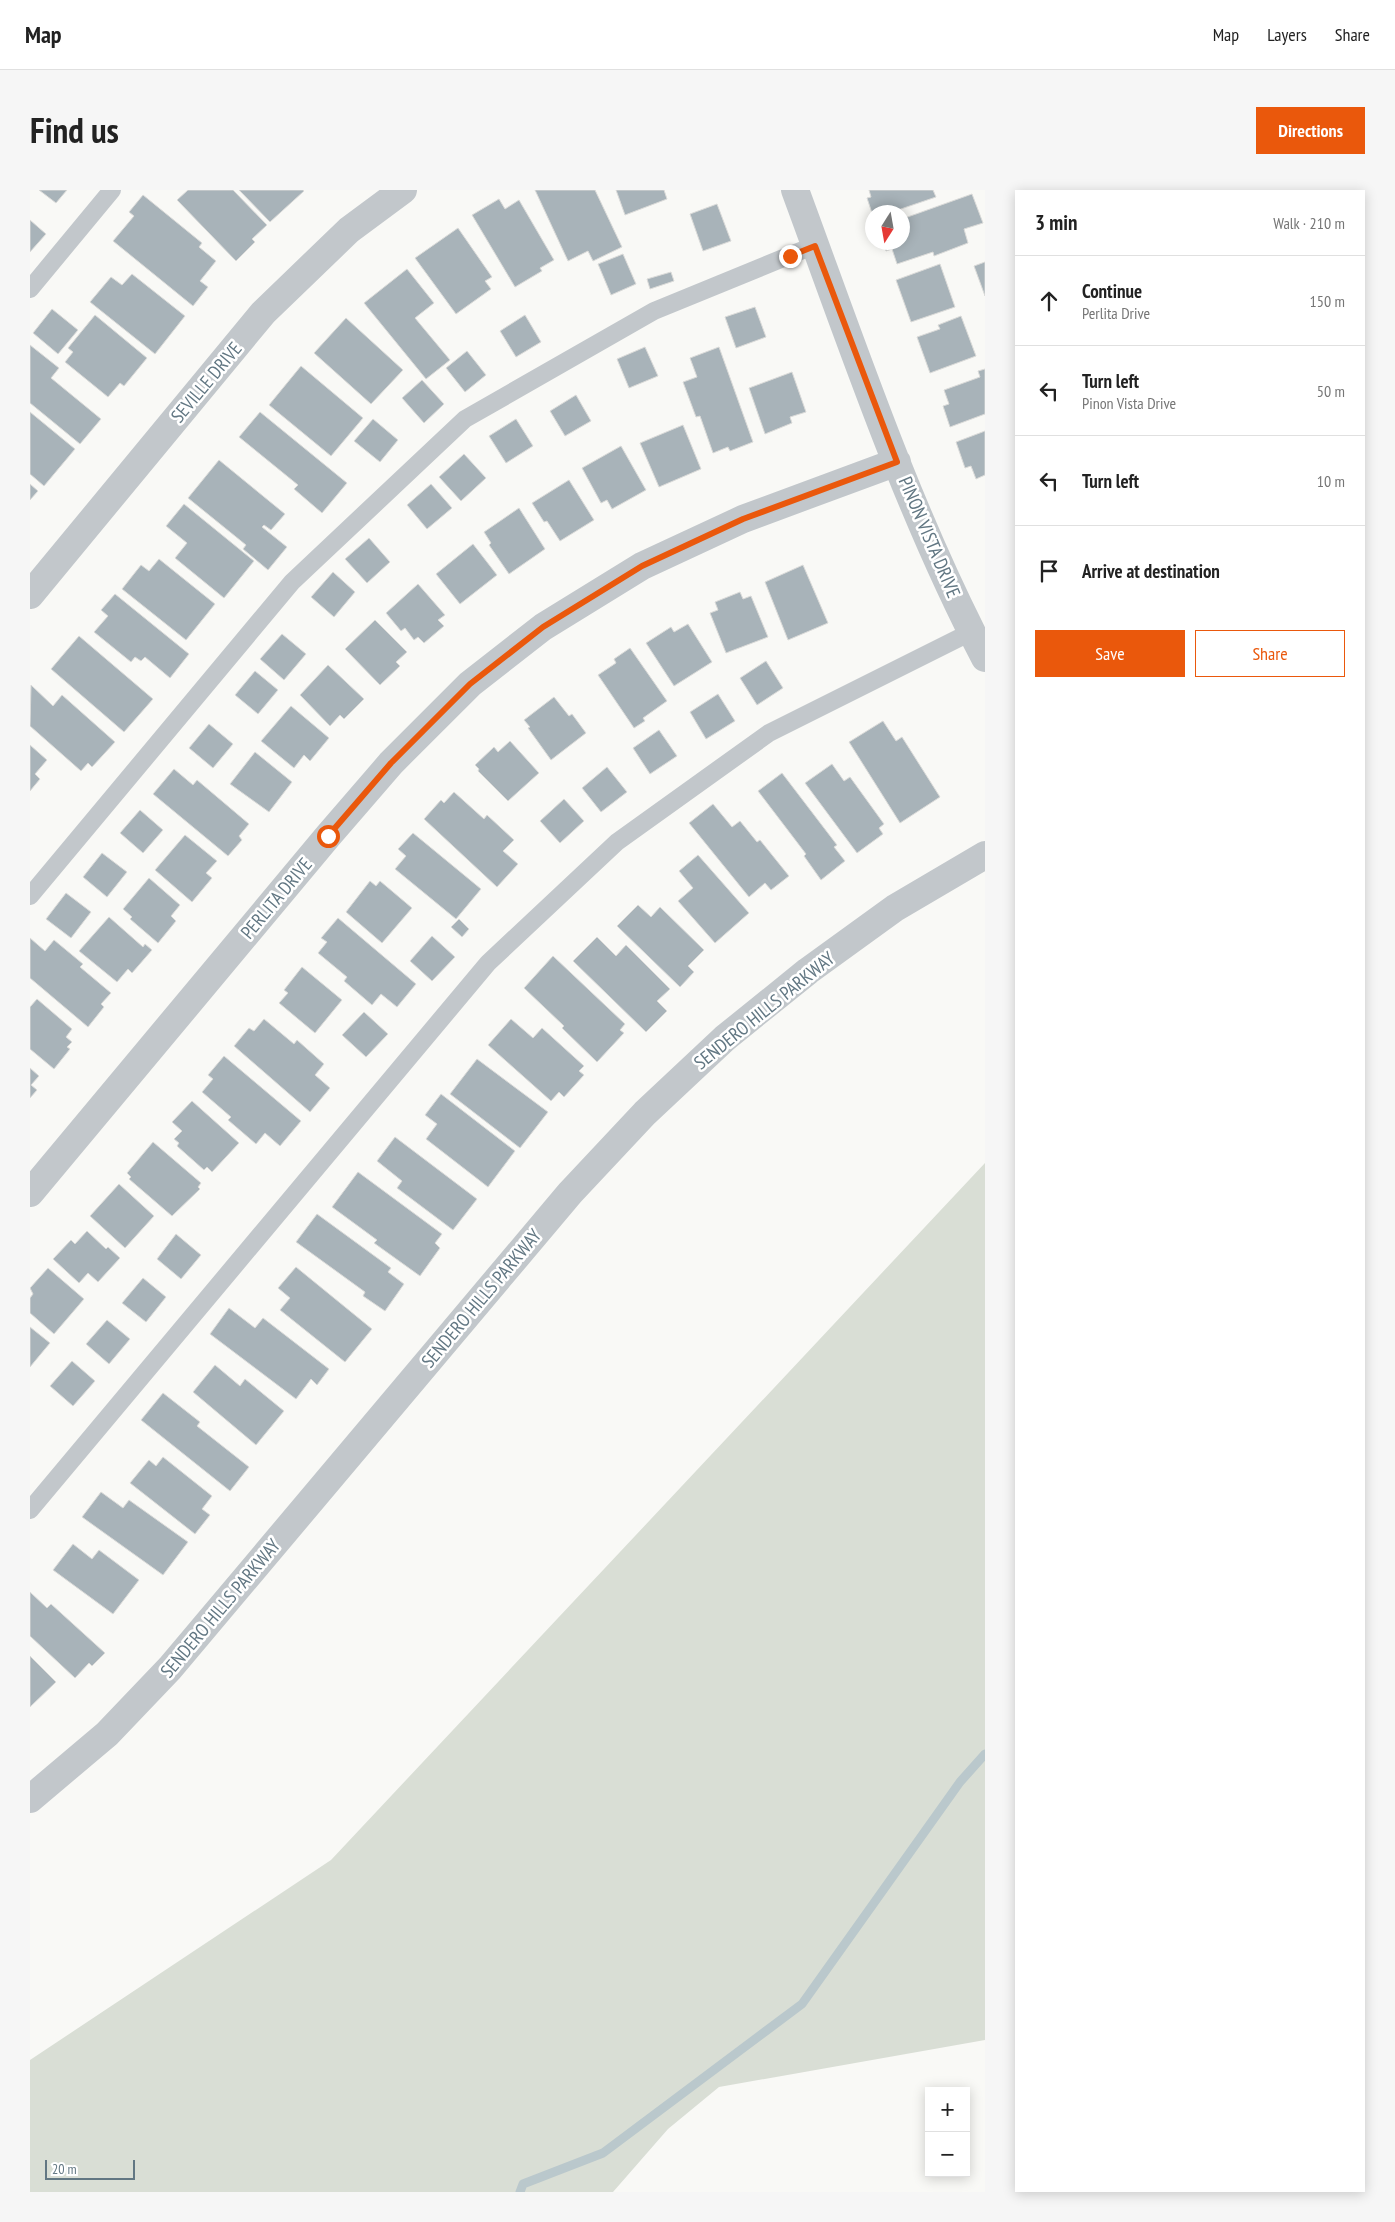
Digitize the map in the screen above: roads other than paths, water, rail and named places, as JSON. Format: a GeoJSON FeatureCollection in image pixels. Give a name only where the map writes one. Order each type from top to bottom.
{"type":"FeatureCollection","features":[{"type":"Feature","properties":{"kind":"street","name":"SEVILLE DRIVE"},"geometry":{"type":"LineString","coordinates":[[30,596],[263,313],[349,230],[403,190]]}},
{"type":"Feature","properties":{"kind":"street","name":"PINON VISTA DRIVE"},"geometry":{"type":"LineString","coordinates":[[795,190],[897,462],[931,546],[985,658]]}},
{"type":"Feature","properties":{"kind":"street","name":"PERLITA DRIVE"},"geometry":{"type":"LineString","coordinates":[[30,1193],[340,821],[391,763],[470,684],[543,627],[642,566],[743,519],[897,462]]}},
{"type":"Feature","properties":{"kind":"street","name":"SENDERO HILLS PARKWAY"},"geometry":{"type":"LineString","coordinates":[[30,1799],[107,1734],[170,1668],[570,1192],[645,1113],[725,1038],[808,971],[895,908],[985,855]]}},
{"type":"Feature","properties":{"kind":"lane"},"geometry":{"type":"LineString","coordinates":[[30,289],[112,190]]}},
{"type":"Feature","properties":{"kind":"lane"},"geometry":{"type":"LineString","coordinates":[[30,896],[292,582],[465,419],[654,311],[815,246]]}},
{"type":"Feature","properties":{"kind":"lane"},"geometry":{"type":"LineString","coordinates":[[30,1510],[488,964],[603,855],[617,842],[769,733],[971,632]]}},
{"type":"Feature","properties":{"kind":"waterway"},"geometry":{"type":"LineString","coordinates":[[520,2192],[523,2184],[603,2153],[802,2004],[960,1782],[985,1754]]}}]}
